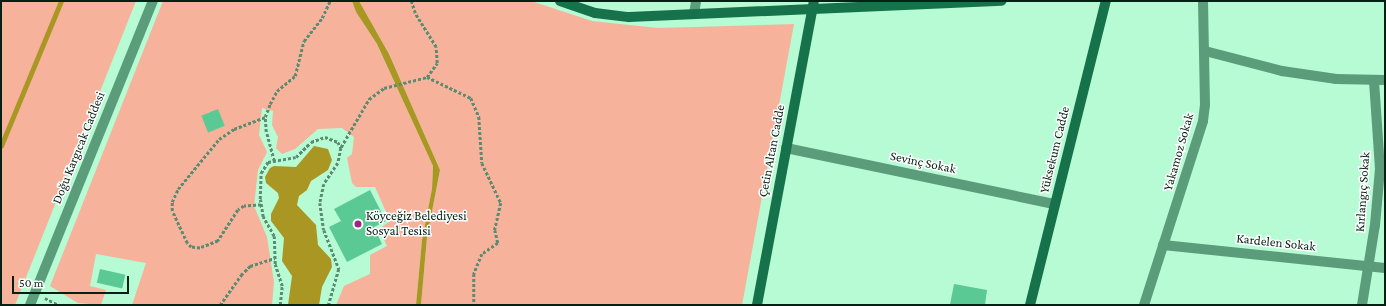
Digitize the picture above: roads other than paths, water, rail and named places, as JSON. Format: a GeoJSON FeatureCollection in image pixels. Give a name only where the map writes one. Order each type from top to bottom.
{"type":"FeatureCollection","features":[{"type":"Feature","properties":{"kind":"street","name":"Doğu Kargıcak Caddesi"},"geometry":{"type":"LineString","coordinates":[[30,305],[153,1]]}},
{"type":"Feature","properties":{"kind":"street"},"geometry":{"type":"LineString","coordinates":[[562,1],[595,12],[622,16],[694,14],[814,5],[1002,1]]}},
{"type":"Feature","properties":{"kind":"street"},"geometry":{"type":"LineString","coordinates":[[694,14],[696,1]]}},
{"type":"Feature","properties":{"kind":"street","name":"Yüksekum Cadde"},"geometry":{"type":"LineString","coordinates":[[1030,305],[1106,1]]}},
{"type":"Feature","properties":{"kind":"street","name":"Yakamoz Sokak"},"geometry":{"type":"LineString","coordinates":[[1144,305],[1201,128],[1205,106],[1203,1]]}},
{"type":"Feature","properties":{"kind":"street","name":"Çetin Altan Cadde"},"geometry":{"type":"LineString","coordinates":[[757,305],[814,5]]}},
{"type":"Feature","properties":{"kind":"street"},"geometry":{"type":"LineString","coordinates":[[1205,51],[1282,71],[1336,79],[1385,80]]}},
{"type":"Feature","properties":{"kind":"street","name":"Kırlangıç Sokak"},"geometry":{"type":"LineString","coordinates":[[1362,305],[1369,266],[1380,169],[1374,80]]}},
{"type":"Feature","properties":{"kind":"street","name":"Sevinç Sokak"},"geometry":{"type":"LineString","coordinates":[[786,148],[1055,204]]}},
{"type":"Feature","properties":{"kind":"street","name":"Kardelen Sokak"},"geometry":{"type":"LineString","coordinates":[[1163,245],[1385,268]]}},
{"type":"Feature","properties":{"kind":"waterway"},"geometry":{"type":"LineString","coordinates":[[1,146],[61,1]]}},
{"type":"Feature","properties":{"kind":"place","name":"Köyceğiz Belediyesi Sosyal Tesisi"},"geometry":{"type":"Point","coordinates":[358,224]}}]}
